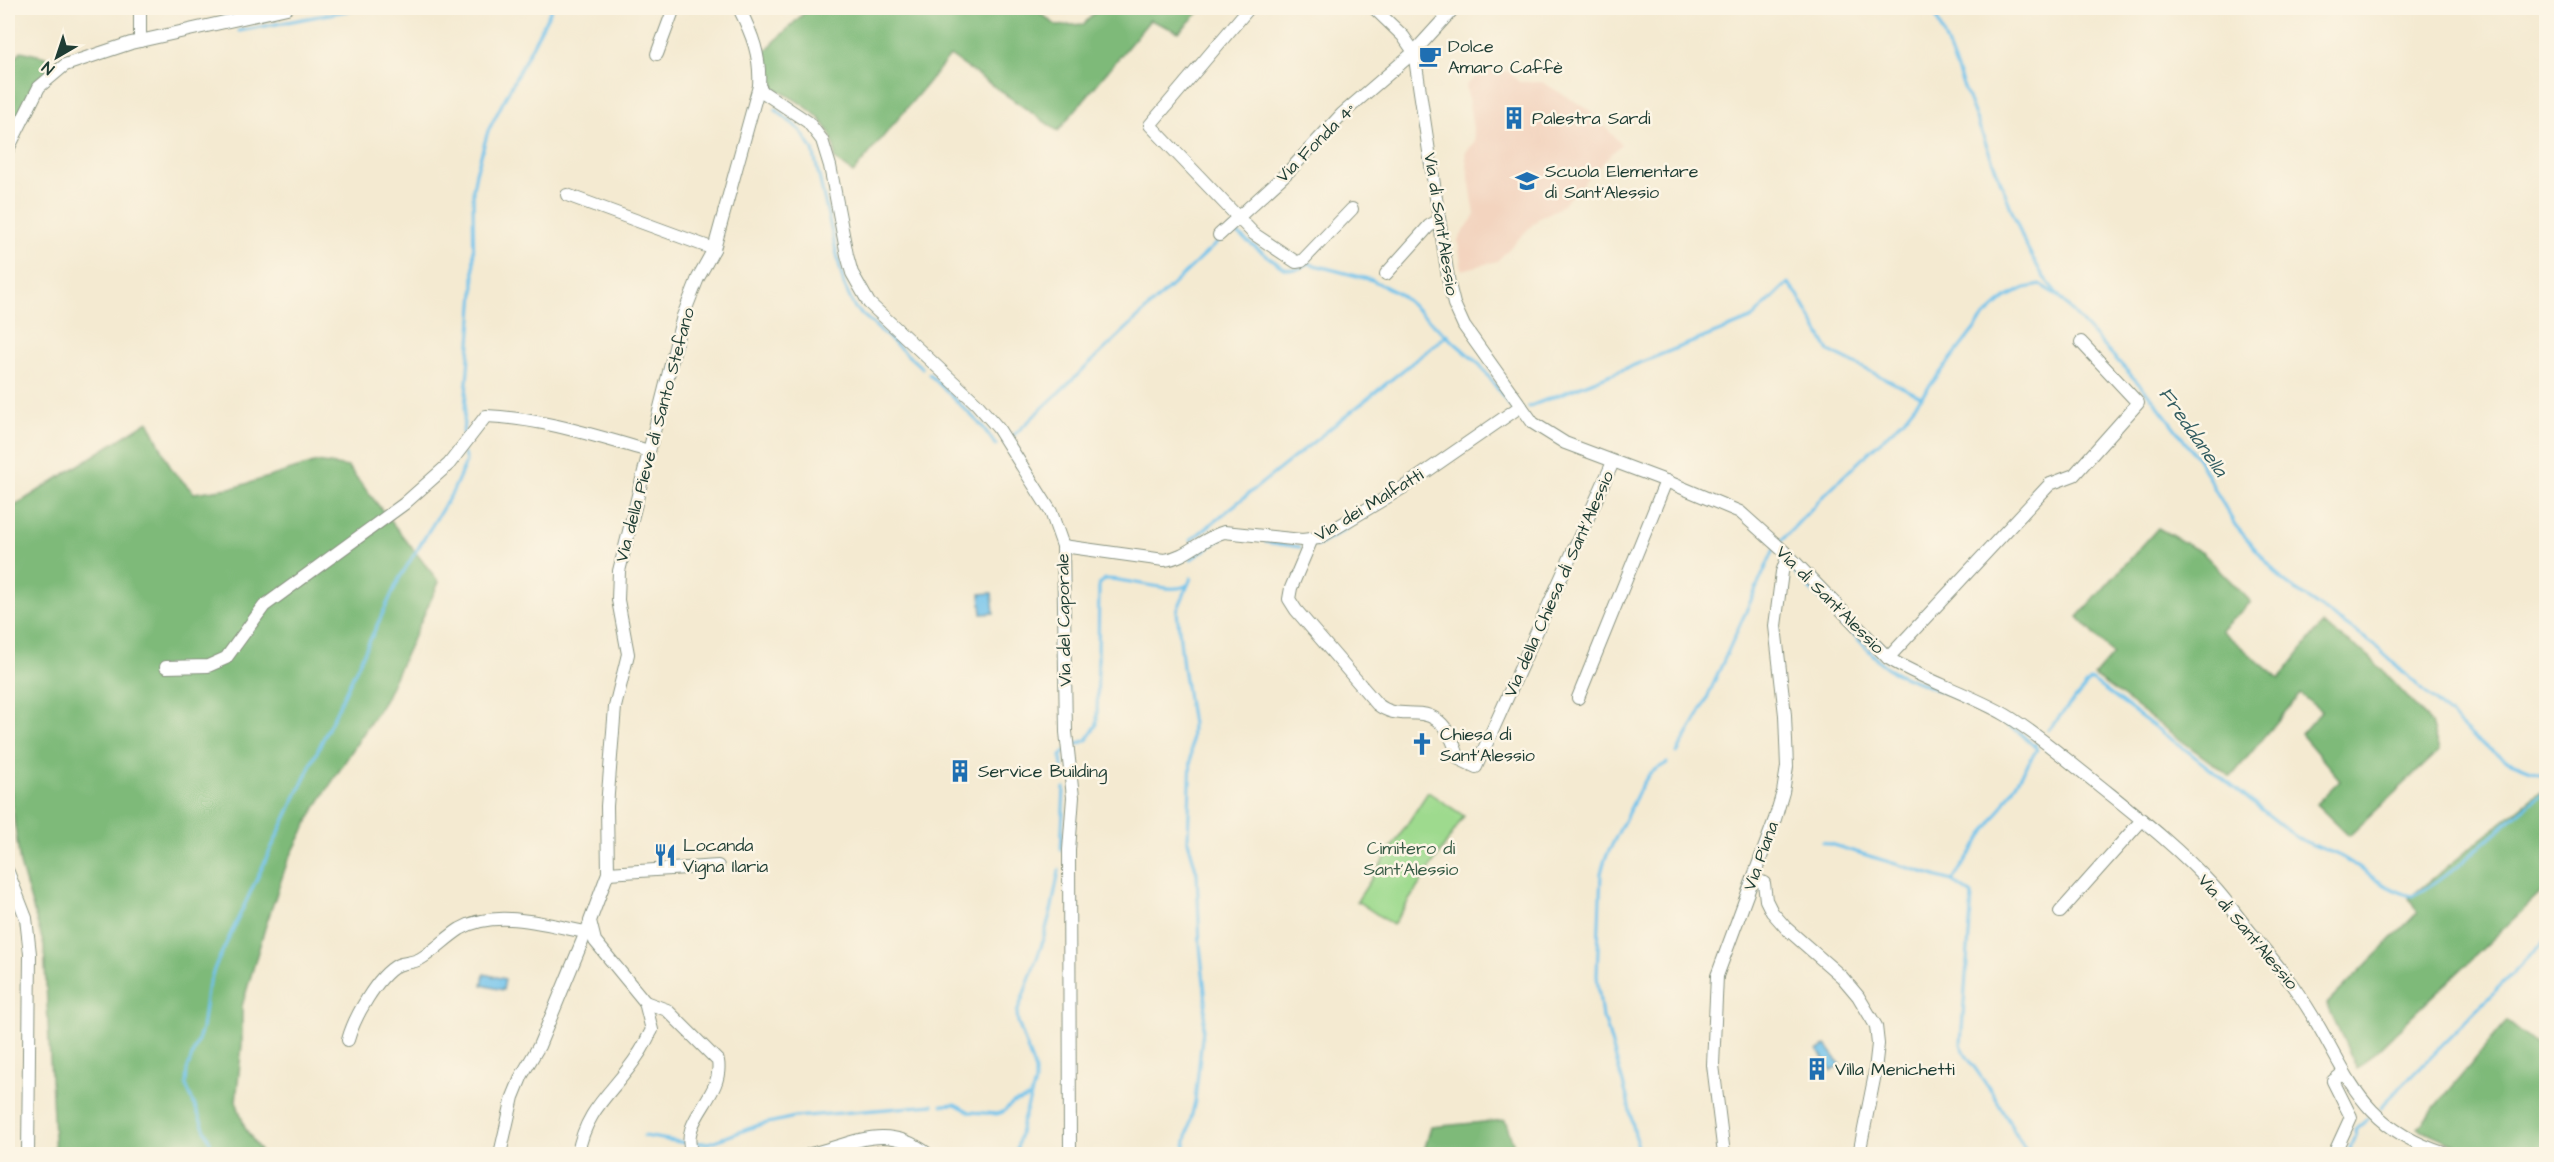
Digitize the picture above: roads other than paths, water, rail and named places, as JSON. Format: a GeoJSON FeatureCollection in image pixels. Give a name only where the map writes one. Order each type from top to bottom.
{"type":"FeatureCollection","features":[{"type":"Feature","properties":{"kind":"street"},"geometry":{"type":"LineString","coordinates":[[140,8],[140,41]]}},
{"type":"Feature","properties":{"kind":"street"},"geometry":{"type":"LineString","coordinates":[[8,149],[39,87],[65,65],[140,41],[287,8]]}},
{"type":"Feature","properties":{"kind":"street"},"geometry":{"type":"LineString","coordinates":[[657,54],[674,8]]}},
{"type":"Feature","properties":{"kind":"street","name":"Via della Pieve di Santo Stefano"},"geometry":{"type":"LineString","coordinates":[[500,1155],[513,1097],[522,1075],[540,1046],[608,873],[607,806],[615,707],[628,654],[618,600],[619,571],[683,316],[714,249],[759,86],[759,60],[756,47],[739,8]]}},
{"type":"Feature","properties":{"kind":"street"},"geometry":{"type":"LineString","coordinates":[[1249,8],[1150,125],[1254,234],[1283,256],[1296,262],[1305,258],[1352,209]]}},
{"type":"Feature","properties":{"kind":"street"},"geometry":{"type":"LineString","coordinates":[[1374,8],[1402,36],[1414,52]]}},
{"type":"Feature","properties":{"kind":"street","name":"Via Fonda 4°"},"geometry":{"type":"LineString","coordinates":[[1219,235],[1291,169],[1342,114],[1414,52],[1454,8]]}},
{"type":"Feature","properties":{"kind":"street","name":"Via di Sant'Alessio"},"geometry":{"type":"LineString","coordinates":[[1414,52],[1449,284],[1457,313],[1518,410],[1533,423],[1565,443],[1740,512],[1788,555],[1888,658],[1899,665],[1966,693],[2007,716],[2036,736],[2142,820],[2213,886],[2295,988],[2317,1021],[2343,1073],[2358,1096],[2381,1121],[2402,1137],[2446,1155]]}},
{"type":"Feature","properties":{"kind":"street","name":"Via del Caporale"},"geometry":{"type":"LineString","coordinates":[[759,86],[763,92],[808,122],[822,140],[830,166],[852,273],[869,303],[976,403],[998,428],[1051,512],[1063,546],[1066,732],[1073,797],[1069,850],[1070,1155]]}},
{"type":"Feature","properties":{"kind":"street"},"geometry":{"type":"LineString","coordinates":[[567,195],[714,249]]}},
{"type":"Feature","properties":{"kind":"street"},"geometry":{"type":"LineString","coordinates":[[1386,274],[1429,226],[1439,220]]}},
{"type":"Feature","properties":{"kind":"street"},"geometry":{"type":"LineString","coordinates":[[1888,658],[2050,484],[2074,475],[2138,403],[2081,342]]}},
{"type":"Feature","properties":{"kind":"street","name":"Via dei Malfatti"},"geometry":{"type":"LineString","coordinates":[[1063,546],[1164,560],[1175,559],[1212,535],[1224,532],[1311,540],[1404,487],[1518,410]]}},
{"type":"Feature","properties":{"kind":"street"},"geometry":{"type":"LineString","coordinates":[[166,667],[208,666],[226,658],[264,606],[404,504],[449,464],[486,416],[508,417],[559,427],[649,451]]}},
{"type":"Feature","properties":{"kind":"street","name":"Via della Chiesa di Sant'Alessio"},"geometry":{"type":"LineString","coordinates":[[1311,540],[1291,588],[1289,599],[1296,610],[1377,704],[1394,713],[1424,714],[1445,726],[1459,759],[1476,767],[1613,462]]}},
{"type":"Feature","properties":{"kind":"street"},"geometry":{"type":"LineString","coordinates":[[1578,698],[1666,481]]}},
{"type":"Feature","properties":{"kind":"street","name":"Via Piana"},"geometry":{"type":"LineString","coordinates":[[1724,1155],[1713,1065],[1717,976],[1775,819],[1787,767],[1785,716],[1775,626],[1782,572],[1788,555]]}},
{"type":"Feature","properties":{"kind":"street"},"geometry":{"type":"LineString","coordinates":[[2060,912],[2142,820]]}},
{"type":"Feature","properties":{"kind":"street"},"geometry":{"type":"LineString","coordinates":[[608,873],[718,866]]}},
{"type":"Feature","properties":{"kind":"street"},"geometry":{"type":"LineString","coordinates":[[8,872],[26,918],[30,954],[28,1155]]}},
{"type":"Feature","properties":{"kind":"street"},"geometry":{"type":"LineString","coordinates":[[1753,878],[1764,883],[1766,900],[1772,912],[1786,928],[1842,977],[1858,996],[1876,1026],[1878,1044],[1874,1079],[1859,1155]]}},
{"type":"Feature","properties":{"kind":"street"},"geometry":{"type":"LineString","coordinates":[[348,1040],[352,1025],[362,1005],[375,987],[397,966],[419,960],[463,928],[486,921],[512,919],[588,927],[595,942],[645,1002],[652,1030],[638,1055],[601,1099],[581,1139],[578,1155]]}},
{"type":"Feature","properties":{"kind":"street"},"geometry":{"type":"LineString","coordinates":[[645,1002],[667,1010],[718,1062],[720,1073],[716,1083],[690,1128],[688,1145],[692,1155]]}},
{"type":"Feature","properties":{"kind":"street"},"geometry":{"type":"LineString","coordinates":[[2334,1155],[2351,1117],[2333,1081],[2343,1073]]}},
{"type":"Feature","properties":{"kind":"street"},"geometry":{"type":"LineString","coordinates":[[810,1155],[873,1137],[886,1136],[902,1138],[913,1143],[928,1155]]}},
{"type":"Feature","properties":{"kind":"water"},"geometry":{"type":"Polygon","coordinates":[[[992,593],[994,613],[982,614],[980,594],[992,593]]]}},
{"type":"Feature","properties":{"kind":"water"},"geometry":{"type":"Polygon","coordinates":[[[484,974],[505,979],[503,990],[482,985],[484,974]]]}},
{"type":"Feature","properties":{"kind":"water"},"geometry":{"type":"Polygon","coordinates":[[[1826,1045],[1841,1065],[1832,1071],[1818,1051],[1826,1045]]]}},
{"type":"Feature","properties":{"kind":"waterway"},"geometry":{"type":"LineString","coordinates":[[239,31],[362,8]]}},
{"type":"Feature","properties":{"kind":"waterway"},"geometry":{"type":"LineString","coordinates":[[463,434],[474,292],[473,189],[476,173],[488,131],[552,8]]}},
{"type":"Feature","properties":{"kind":"waterway","name":"Freddanella"},"geometry":{"type":"LineString","coordinates":[[1933,8],[2025,244],[2043,276],[2067,306],[2153,399],[2198,459],[2235,525],[2283,581],[2373,644],[2480,743],[2506,760],[2546,776]]}},
{"type":"Feature","properties":{"kind":"waterway"},"geometry":{"type":"LineString","coordinates":[[775,109],[800,130],[813,150],[844,285],[854,307],[922,368]]}},
{"type":"Feature","properties":{"kind":"waterway"},"geometry":{"type":"LineString","coordinates":[[1231,229],[1282,267],[1296,270],[1307,263],[1372,280],[1398,293],[1480,365],[1512,408]]}},
{"type":"Feature","properties":{"kind":"waterway"},"geometry":{"type":"LineString","coordinates":[[1014,435],[1220,240]]}},
{"type":"Feature","properties":{"kind":"waterway"},"geometry":{"type":"LineString","coordinates":[[1528,407],[1751,319],[1788,283],[1798,295],[1829,351],[1922,397]]}},
{"type":"Feature","properties":{"kind":"waterway"},"geometry":{"type":"LineString","coordinates":[[1781,541],[1830,489],[1904,419],[1983,318],[2005,298],[2025,288],[2041,285],[2058,296]]}},
{"type":"Feature","properties":{"kind":"waterway"},"geometry":{"type":"LineString","coordinates":[[1191,540],[1448,334]]}},
{"type":"Feature","properties":{"kind":"waterway"},"geometry":{"type":"LineString","coordinates":[[929,374],[982,426],[996,445]]}},
{"type":"Feature","properties":{"kind":"waterway"},"geometry":{"type":"LineString","coordinates":[[215,1154],[186,1085],[187,1070],[202,1029],[207,990],[215,967],[399,579],[452,493],[466,462],[464,453]]}},
{"type":"Feature","properties":{"kind":"waterway"},"geometry":{"type":"LineString","coordinates":[[1317,546],[1349,527]]}},
{"type":"Feature","properties":{"kind":"waterway"},"geometry":{"type":"LineString","coordinates":[[1191,559],[1222,538]]}},
{"type":"Feature","properties":{"kind":"waterway"},"geometry":{"type":"LineString","coordinates":[[1266,542],[1300,547]]}},
{"type":"Feature","properties":{"kind":"waterway"},"geometry":{"type":"LineString","coordinates":[[1677,753],[1702,709],[1774,549]]}},
{"type":"Feature","properties":{"kind":"waterway"},"geometry":{"type":"LineString","coordinates":[[1792,570],[1880,662],[1893,672],[1968,702]]}},
{"type":"Feature","properties":{"kind":"waterway"},"geometry":{"type":"LineString","coordinates":[[1183,1154],[1195,1101],[1206,1002],[1200,945],[1197,873],[1188,841],[1192,724],[1177,611],[1191,578]]}},
{"type":"Feature","properties":{"kind":"waterway"},"geometry":{"type":"LineString","coordinates":[[1072,746],[1087,740],[1097,724],[1099,585],[1105,579],[1172,588],[1187,585]]}},
{"type":"Feature","properties":{"kind":"waterway"},"geometry":{"type":"LineString","coordinates":[[2048,730],[2091,680],[2190,753],[2295,836],[2342,857],[2384,884],[2412,896],[2465,860],[2546,792]]}},
{"type":"Feature","properties":{"kind":"waterway"},"geometry":{"type":"LineString","coordinates":[[1974,705],[2020,733],[2034,746]]}},
{"type":"Feature","properties":{"kind":"waterway"},"geometry":{"type":"LineString","coordinates":[[1952,881],[2003,805],[2037,749],[2034,746],[2036,744]]}},
{"type":"Feature","properties":{"kind":"waterway"},"geometry":{"type":"LineString","coordinates":[[1063,775],[1061,756],[1065,751]]}},
{"type":"Feature","properties":{"kind":"waterway"},"geometry":{"type":"LineString","coordinates":[[1639,1154],[1627,1097],[1605,1021],[1602,1018],[1597,976],[1601,873],[1605,859],[1641,787],[1650,773],[1667,763]]}},
{"type":"Feature","properties":{"kind":"waterway"},"geometry":{"type":"LineString","coordinates":[[1061,850],[1064,788]]}},
{"type":"Feature","properties":{"kind":"waterway"},"geometry":{"type":"LineString","coordinates":[[1823,842],[1952,881],[1972,895],[1961,1043],[1963,1051],[1993,1094],[2028,1154]]}},
{"type":"Feature","properties":{"kind":"waterway"},"geometry":{"type":"LineString","coordinates":[[1016,1154],[1022,1124],[1035,1083],[1035,1071],[1017,1013],[1041,947],[1059,870]]}},
{"type":"Feature","properties":{"kind":"waterway"},"geometry":{"type":"LineString","coordinates":[[2381,1107],[2546,939]]}},
{"type":"Feature","properties":{"kind":"waterway"},"geometry":{"type":"LineString","coordinates":[[942,1105],[955,1104],[970,1112],[997,1114],[1013,1103],[1031,1097]]}},
{"type":"Feature","properties":{"kind":"waterway"},"geometry":{"type":"LineString","coordinates":[[697,1143],[709,1143],[759,1125],[795,1117],[933,1105]]}},
{"type":"Feature","properties":{"kind":"waterway"},"geometry":{"type":"LineString","coordinates":[[2348,1154],[2356,1136],[2355,1130],[2369,1118]]}},
{"type":"Feature","properties":{"kind":"waterway"},"geometry":{"type":"LineString","coordinates":[[644,1136],[686,1143]]}},
{"type":"Feature","properties":{"kind":"place","name":"Dolce Amaro Caffè"},"geometry":{"type":"Point","coordinates":[1430,56]}},
{"type":"Feature","properties":{"kind":"place","name":"Palestra Sardi"},"geometry":{"type":"Point","coordinates":[1514,118]}},
{"type":"Feature","properties":{"kind":"place","name":"Scuola Elementare di Sant'Alessio"},"geometry":{"type":"Point","coordinates":[1527,181]}},
{"type":"Feature","properties":{"kind":"place","name":"Chiesa di Sant'Alessio"},"geometry":{"type":"Point","coordinates":[1422,744]}},
{"type":"Feature","properties":{"kind":"place","name":"Service Building"},"geometry":{"type":"Point","coordinates":[960,771]}},
{"type":"Feature","properties":{"kind":"place","name":"Locanda Vigna Ilaria"},"geometry":{"type":"Point","coordinates":[665,855]}},
{"type":"Feature","properties":{"kind":"place","name":"Villa Menichetti"},"geometry":{"type":"Point","coordinates":[1817,1069]}},
{"type":"Feature","properties":{"kind":"park label","name":"Cimitero di Sant'Alessio"},"geometry":{"type":"Point","coordinates":[1411,858]}}]}
